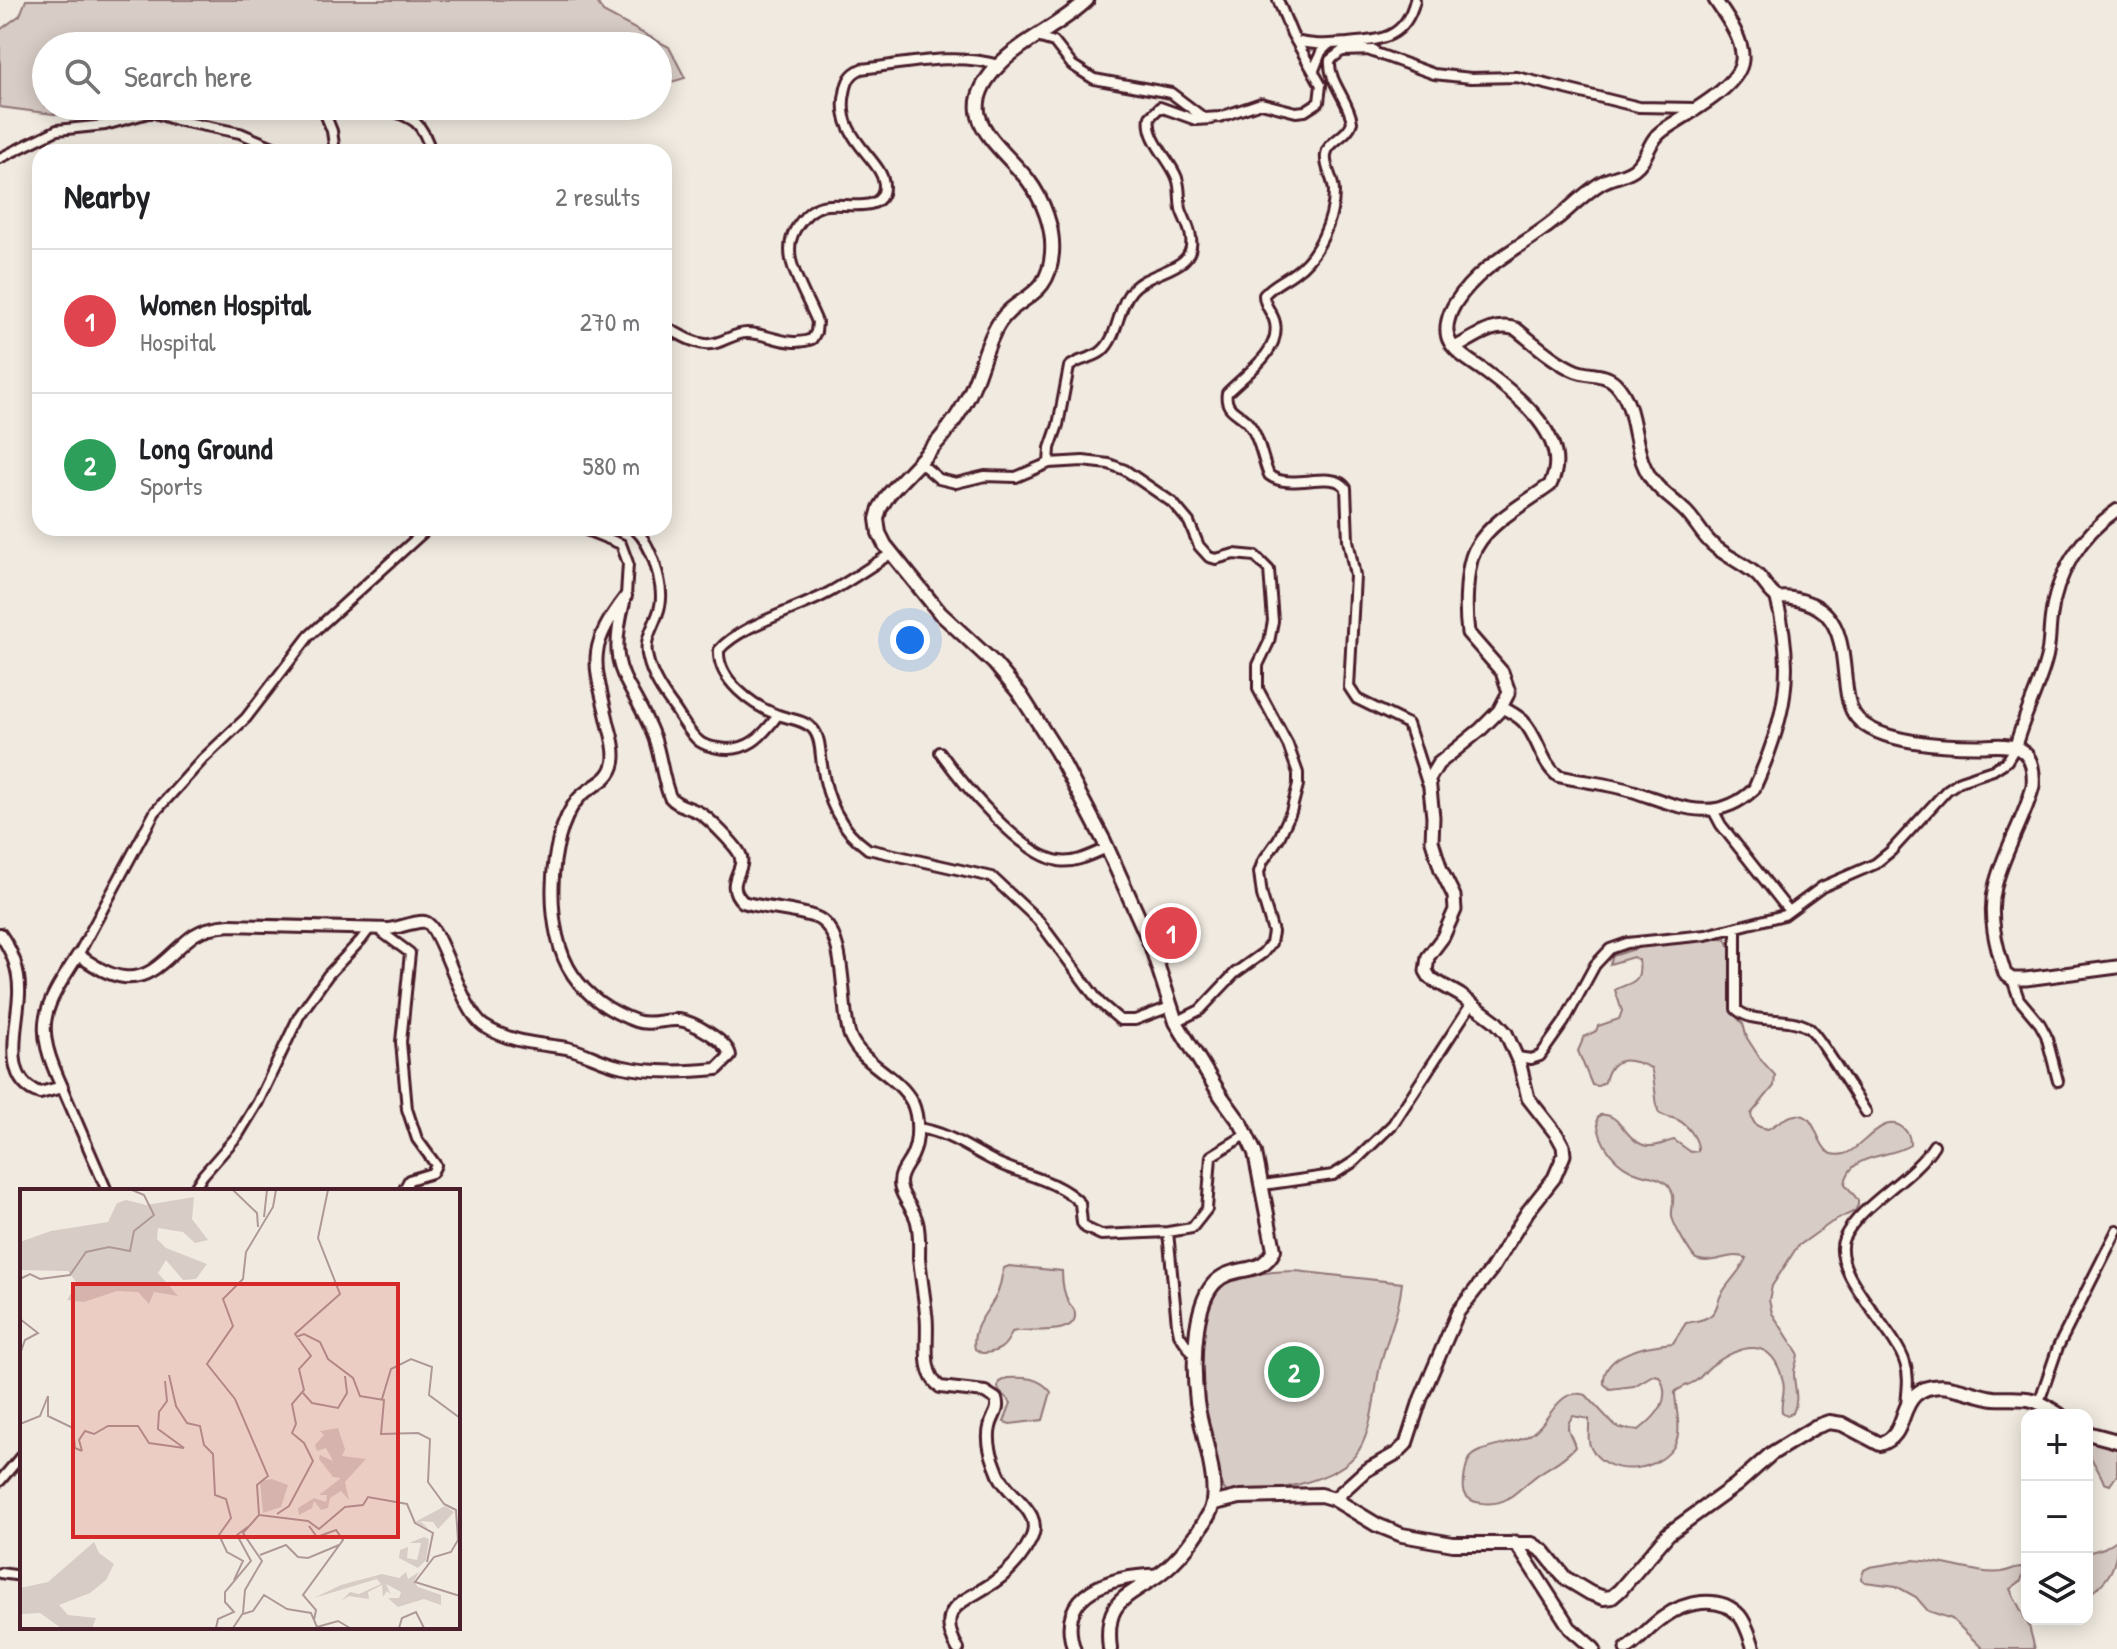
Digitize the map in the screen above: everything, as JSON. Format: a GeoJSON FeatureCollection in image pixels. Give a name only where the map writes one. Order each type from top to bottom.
{"type":"FeatureCollection","features":[{"type":"Feature","properties":{"kind":"main road"},"geometry":{"type":"LineString","coordinates":[[1087,0],[1059,24],[999,65],[979,97],[977,113],[982,129],[1028,181],[1042,202],[1050,227],[1051,262],[1042,285],[1000,322],[967,401],[880,508],[877,519],[879,533],[892,553],[940,613],[994,663],[1020,694],[1057,752],[1107,848],[1151,945],[1176,1022],[1247,1134],[1263,1185],[1274,1250],[1263,1263],[1214,1280],[1206,1292],[1200,1312],[1195,1358],[1197,1398],[1215,1486],[1215,1503],[1209,1516],[1184,1548],[1158,1575],[1119,1602],[1108,1624],[1110,1649]]}},
{"type":"Feature","properties":{"kind":"main road"},"geometry":{"type":"LineString","coordinates":[[1334,1499],[1365,1471],[1397,1453],[1406,1444],[1421,1398],[1458,1312],[1491,1270],[1561,1165],[1563,1146],[1528,1098],[1517,1057],[1506,1033],[1472,1003],[1430,978],[1426,971],[1428,957],[1443,937],[1455,910],[1454,896],[1441,870],[1432,841],[1433,807],[1429,779],[1438,764],[1481,729],[1501,707],[1509,692],[1502,672],[1468,633],[1472,556],[1485,535],[1550,485],[1554,477],[1554,453],[1550,438],[1534,414],[1455,348],[1447,333],[1450,313],[1479,273],[1554,221],[1604,181],[1631,171],[1642,162],[1652,140],[1660,132],[1699,108],[1738,72],[1742,50],[1715,0]]}},
{"type":"Feature","properties":{"kind":"main road"},"geometry":{"type":"LineString","coordinates":[[1455,348],[1494,327],[1506,325],[1575,370],[1601,375],[1613,381],[1622,391],[1629,407],[1643,465],[1660,490],[1685,511],[1714,546],[1754,572],[1776,597],[1791,598],[1819,608],[1834,626],[1843,654],[1853,714],[1870,729],[1884,735],[1918,741],[2015,748],[2029,758],[2034,772],[2033,786],[1995,887],[1993,925],[2005,974],[2012,979],[2048,978],[2117,967]]}},
{"type":"Feature","properties":{"kind":"main road"},"geometry":{"type":"LineString","coordinates":[[1215,1503],[1240,1497],[1308,1493],[1334,1499],[1377,1525],[1402,1535],[1453,1544],[1532,1544],[1565,1578],[1604,1598],[1612,1597],[1668,1534],[1736,1485],[1771,1454],[1815,1427],[1829,1422],[1842,1424],[1880,1444],[1890,1441],[1902,1422],[1906,1406],[1924,1390],[1938,1386],[1993,1398],[2031,1399],[2050,1409]]}},
{"type":"Feature","properties":{"kind":"main road"},"geometry":{"type":"LineString","coordinates":[[2093,1435],[2117,1441]]}},
{"type":"Feature","properties":{"kind":"main road"},"geometry":{"type":"LineString","coordinates":[[1515,1542],[1570,1628],[1594,1649]]}},
{"type":"Feature","properties":{"kind":"main road"},"geometry":{"type":"LineString","coordinates":[[1074,1649],[1070,1621],[1090,1591],[1115,1578],[1158,1575]]}},
{"type":"Feature","properties":{"kind":"main road"},"geometry":{"type":"LineString","coordinates":[[1626,1649],[1681,1607],[1717,1602],[1739,1615],[1754,1649]]}},
{"type":"Feature","properties":{"kind":"street"},"geometry":{"type":"LineString","coordinates":[[1049,463],[1069,367],[1080,359],[1096,355],[1107,344],[1122,306],[1134,287],[1152,275],[1182,263],[1190,254],[1191,235],[1182,210],[1178,179],[1150,129],[1150,117],[1160,107],[1196,120],[1211,119],[1261,103],[1296,112],[1313,108],[1321,94],[1321,85],[1296,41],[1278,0]]}},
{"type":"Feature","properties":{"kind":"street"},"geometry":{"type":"LineString","coordinates":[[1296,41],[1329,45],[1382,40],[1391,36],[1406,19],[1415,0]]}},
{"type":"Feature","properties":{"kind":"street"},"geometry":{"type":"LineString","coordinates":[[1037,37],[1054,42],[1072,65],[1094,79],[1171,93],[1198,114],[1211,119]]}},
{"type":"Feature","properties":{"kind":"street"},"geometry":{"type":"LineString","coordinates":[[1348,43],[1434,74],[1527,79],[1651,109],[1699,108]]}},
{"type":"Feature","properties":{"kind":"street"},"geometry":{"type":"LineString","coordinates":[[1314,70],[1321,52],[1329,45]]}},
{"type":"Feature","properties":{"kind":"street"},"geometry":{"type":"LineString","coordinates":[[1374,50],[1342,51],[1330,60],[1331,73],[1352,122],[1345,135],[1327,150],[1334,190],[1328,222],[1315,252],[1306,264],[1264,295],[1264,302],[1276,325],[1276,335],[1260,361],[1227,393],[1226,401],[1249,424],[1269,475],[1274,479],[1302,482],[1335,479],[1346,488],[1348,540],[1355,576],[1349,687],[1357,699],[1408,724],[1428,787]]}},
{"type":"Feature","properties":{"kind":"street"},"geometry":{"type":"LineString","coordinates":[[672,331],[703,344],[715,344],[739,333],[798,343],[812,339],[817,322],[792,262],[790,249],[793,234],[800,222],[822,205],[868,205],[882,196],[884,187],[883,179],[854,139],[846,120],[843,100],[851,76],[861,69],[955,60],[987,61],[999,65]]}},
{"type":"Feature","properties":{"kind":"street"},"geometry":{"type":"LineString","coordinates":[[0,158],[57,130],[123,120]]}},
{"type":"Feature","properties":{"kind":"street"},"geometry":{"type":"LineString","coordinates":[[176,120],[240,133],[266,144]]}},
{"type":"Feature","properties":{"kind":"street"},"geometry":{"type":"LineString","coordinates":[[328,120],[334,144]]}},
{"type":"Feature","properties":{"kind":"street"},"geometry":{"type":"LineString","coordinates":[[413,120],[427,144]]}},
{"type":"Feature","properties":{"kind":"street"},"geometry":{"type":"LineString","coordinates":[[918,461],[939,479],[956,483],[985,476],[1016,477],[1049,463],[1095,461],[1125,470],[1152,487],[1183,514],[1193,528],[1199,546],[1209,557],[1216,559],[1234,554],[1255,556],[1269,570],[1273,621],[1269,642],[1258,665],[1258,689],[1288,745],[1298,773],[1291,812],[1259,872],[1273,932],[1271,943],[1263,953],[1235,973],[1200,1010],[1176,1022]]}},
{"type":"Feature","properties":{"kind":"street"},"geometry":{"type":"LineString","coordinates":[[1517,1057],[1531,1059],[1540,1056],[1564,1022],[1595,965],[1610,949],[1627,943],[1692,937],[1784,915],[1822,887],[1875,864],[1891,851],[1947,790],[1960,781],[1993,770],[2007,761],[2015,748],[2047,657],[2052,608],[2065,571],[2074,552],[2117,510]]}},
{"type":"Feature","properties":{"kind":"street"},"geometry":{"type":"LineString","coordinates":[[106,1189],[46,1048],[43,1031],[50,1001],[155,812],[246,718],[309,636],[419,536]]}},
{"type":"Feature","properties":{"kind":"street"},"geometry":{"type":"LineString","coordinates":[[601,536],[621,544],[628,563],[626,596],[616,637],[617,662],[653,735],[670,797],[677,804],[703,815],[738,851],[742,864],[734,887],[743,902],[814,917],[831,932],[841,972],[851,1038],[858,1051],[906,1093],[913,1105],[917,1128],[914,1152],[902,1174],[900,1186],[913,1209],[918,1229],[928,1328],[928,1373],[940,1387],[985,1392],[996,1399],[998,1409],[988,1436],[991,1455],[1007,1490],[1026,1507],[1034,1522],[1032,1538],[1018,1560],[995,1582],[961,1600],[951,1614],[950,1631],[958,1649]]}},
{"type":"Feature","properties":{"kind":"street"},"geometry":{"type":"LineString","coordinates":[[642,536],[662,595],[647,637],[648,661],[665,695],[693,735],[709,747],[739,749],[761,737],[778,715]]}},
{"type":"Feature","properties":{"kind":"street"},"geometry":{"type":"LineString","coordinates":[[892,553],[828,593],[736,633],[719,650],[718,659],[724,673],[753,701],[778,715],[807,724],[816,733],[831,804],[842,824],[861,844],[890,855],[977,871],[992,877],[1038,920],[1099,1002],[1120,1020],[1135,1020],[1170,1007]]}},
{"type":"Feature","properties":{"kind":"street"},"geometry":{"type":"LineString","coordinates":[[78,955],[112,974],[137,977],[148,973],[194,935],[217,926],[399,928],[428,922],[437,933],[474,1015],[483,1026],[534,1044],[570,1049],[628,1068],[717,1069],[728,1061],[728,1047],[684,1021],[645,1023],[610,1010],[572,975],[559,942],[553,905],[553,879],[561,836],[580,795],[603,781],[614,765],[611,735],[595,674],[596,653],[601,634],[626,596]]}},
{"type":"Feature","properties":{"kind":"street"},"geometry":{"type":"LineString","coordinates":[[1501,707],[1522,720],[1549,769],[1558,776],[1631,790],[1697,811],[1713,810],[1747,796],[1754,789],[1781,719],[1787,642],[1776,597]]}},
{"type":"Feature","properties":{"kind":"street"},"geometry":{"type":"LineString","coordinates":[[940,752],[978,802],[1037,851],[1061,862],[1075,861],[1107,848]]}},
{"type":"Feature","properties":{"kind":"street"},"geometry":{"type":"LineString","coordinates":[[1713,810],[1721,825],[1789,911]]}},
{"type":"Feature","properties":{"kind":"street"},"geometry":{"type":"LineString","coordinates":[[194,1189],[238,1135],[258,1102],[299,1016],[320,986],[375,928]]}},
{"type":"Feature","properties":{"kind":"street"},"geometry":{"type":"LineString","coordinates":[[375,928],[410,953],[401,1042],[407,1109],[417,1139],[436,1165],[432,1173],[409,1180],[404,1189]]}},
{"type":"Feature","properties":{"kind":"street"},"geometry":{"type":"LineString","coordinates":[[1736,928],[1736,1009],[1748,1016],[1787,1021],[1812,1029],[1866,1112]]}},
{"type":"Feature","properties":{"kind":"street"},"geometry":{"type":"LineString","coordinates":[[0,934],[12,952],[18,972],[19,994],[10,1036],[13,1071],[32,1091],[50,1092],[62,1087]]}},
{"type":"Feature","properties":{"kind":"street"},"geometry":{"type":"LineString","coordinates":[[2012,979],[2019,999],[2046,1035],[2058,1081]]}},
{"type":"Feature","properties":{"kind":"street"},"geometry":{"type":"LineString","coordinates":[[1263,1185],[1333,1175],[1355,1161],[1393,1124],[1472,1003]]}},
{"type":"Feature","properties":{"kind":"street"},"geometry":{"type":"LineString","coordinates":[[917,1128],[950,1136],[999,1164],[1066,1192],[1080,1203],[1082,1223],[1094,1233],[1108,1235],[1192,1228],[1205,1214],[1211,1156],[1247,1134]]}},
{"type":"Feature","properties":{"kind":"street"},"geometry":{"type":"LineString","coordinates":[[1906,1406],[1908,1379],[1905,1362],[1894,1339],[1851,1278],[1842,1247],[1845,1237],[1858,1220],[1918,1167],[1934,1145]]}},
{"type":"Feature","properties":{"kind":"street"},"geometry":{"type":"LineString","coordinates":[[2039,1402],[2058,1347],[2117,1230]]}},
{"type":"Feature","properties":{"kind":"street"},"geometry":{"type":"LineString","coordinates":[[1168,1232],[1179,1334],[1195,1358]]}},
{"type":"Feature","properties":{"kind":"street"},"geometry":{"type":"LineString","coordinates":[[0,1481],[20,1457]]}},
{"type":"Feature","properties":{"kind":"street"},"geometry":{"type":"LineString","coordinates":[[0,1573],[20,1576]]}},
{"type":"Feature","properties":{"kind":"shaded area"},"geometry":{"type":"Polygon","coordinates":[[[26,0],[596,0],[603,12],[641,32],[32,32],[32,111],[0,107],[0,30],[20,15],[26,0]]]}},
{"type":"Feature","properties":{"kind":"shaded area"},"geometry":{"type":"Polygon","coordinates":[[[672,53],[685,78],[672,82],[672,53]]]}},
{"type":"Feature","properties":{"kind":"shaded area"},"geometry":{"type":"Polygon","coordinates":[[[1726,938],[1732,952],[1731,1000],[1734,1014],[1743,1024],[1747,1038],[1761,1060],[1775,1075],[1774,1086],[1751,1114],[1754,1123],[1768,1129],[1788,1117],[1804,1116],[1827,1151],[1834,1154],[1851,1151],[1887,1124],[1903,1128],[1910,1140],[1910,1145],[1854,1166],[1845,1184],[1858,1200],[1855,1211],[1832,1222],[1797,1247],[1772,1286],[1769,1300],[1772,1313],[1798,1353],[1794,1370],[1796,1398],[1793,1413],[1787,1415],[1782,1412],[1783,1381],[1771,1356],[1763,1350],[1744,1349],[1722,1358],[1697,1380],[1675,1392],[1678,1435],[1673,1448],[1655,1463],[1632,1468],[1609,1465],[1590,1446],[1589,1419],[1573,1416],[1568,1428],[1575,1447],[1564,1457],[1507,1499],[1496,1503],[1476,1502],[1466,1496],[1464,1490],[1468,1463],[1474,1455],[1528,1436],[1569,1395],[1586,1395],[1620,1428],[1639,1430],[1646,1425],[1664,1400],[1659,1376],[1653,1375],[1634,1386],[1610,1389],[1604,1384],[1605,1373],[1618,1358],[1640,1349],[1673,1343],[1686,1323],[1711,1315],[1744,1263],[1746,1258],[1739,1256],[1708,1261],[1696,1259],[1673,1220],[1673,1197],[1669,1186],[1660,1179],[1624,1166],[1610,1154],[1601,1138],[1597,1119],[1600,1115],[1607,1115],[1640,1144],[1655,1146],[1674,1140],[1691,1152],[1698,1151],[1695,1138],[1685,1125],[1659,1113],[1651,1068],[1636,1062],[1617,1062],[1605,1082],[1592,1085],[1578,1051],[1584,1037],[1596,1031],[1598,1026],[1619,1019],[1622,1011],[1615,990],[1634,981],[1639,974],[1639,960],[1633,957],[1610,964],[1613,956],[1641,947],[1726,938]]]}},
{"type":"Feature","properties":{"kind":"shaded area"},"geometry":{"type":"Polygon","coordinates":[[[1004,1268],[1062,1271],[1065,1295],[1075,1312],[1073,1321],[1059,1329],[1012,1332],[1001,1348],[982,1353],[975,1349],[975,1334],[997,1294],[1004,1268]]]}},
{"type":"Feature","properties":{"kind":"shaded area"},"geometry":{"type":"Polygon","coordinates":[[[1296,1271],[1402,1283],[1364,1441],[1349,1461],[1318,1478],[1279,1489],[1228,1493],[1217,1469],[1204,1409],[1202,1347],[1207,1305],[1215,1291],[1236,1278],[1296,1271]]]}},
{"type":"Feature","properties":{"kind":"shaded area"},"geometry":{"type":"Polygon","coordinates":[[[1007,1378],[1031,1379],[1042,1383],[1051,1392],[1043,1420],[1004,1422],[1011,1403],[999,1392],[998,1386],[1007,1378]]]}},
{"type":"Feature","properties":{"kind":"shaded area"},"geometry":{"type":"Polygon","coordinates":[[[2093,1440],[2117,1446],[2117,1475],[2110,1485],[2104,1483],[2093,1461],[2093,1440]]]}},
{"type":"Feature","properties":{"kind":"shaded area"},"geometry":{"type":"Polygon","coordinates":[[[2117,1540],[2111,1572],[2093,1591],[2093,1551],[2117,1540]]]}},
{"type":"Feature","properties":{"kind":"shaded area"},"geometry":{"type":"Polygon","coordinates":[[[1912,1560],[1992,1572],[2021,1567],[2021,1581],[2010,1589],[2021,1610],[2021,1625],[2028,1625],[2035,1649],[1983,1649],[1952,1619],[1928,1611],[1916,1597],[1896,1586],[1865,1582],[1861,1579],[1864,1570],[1912,1560]]]}},
{"type":"Feature","properties":{"kind":"place","name":"Women Hospital"},"geometry":{"type":"Point","coordinates":[1171,933]}},
{"type":"Feature","properties":{"kind":"place","name":"Long Ground"},"geometry":{"type":"Point","coordinates":[1294,1372]}}]}
